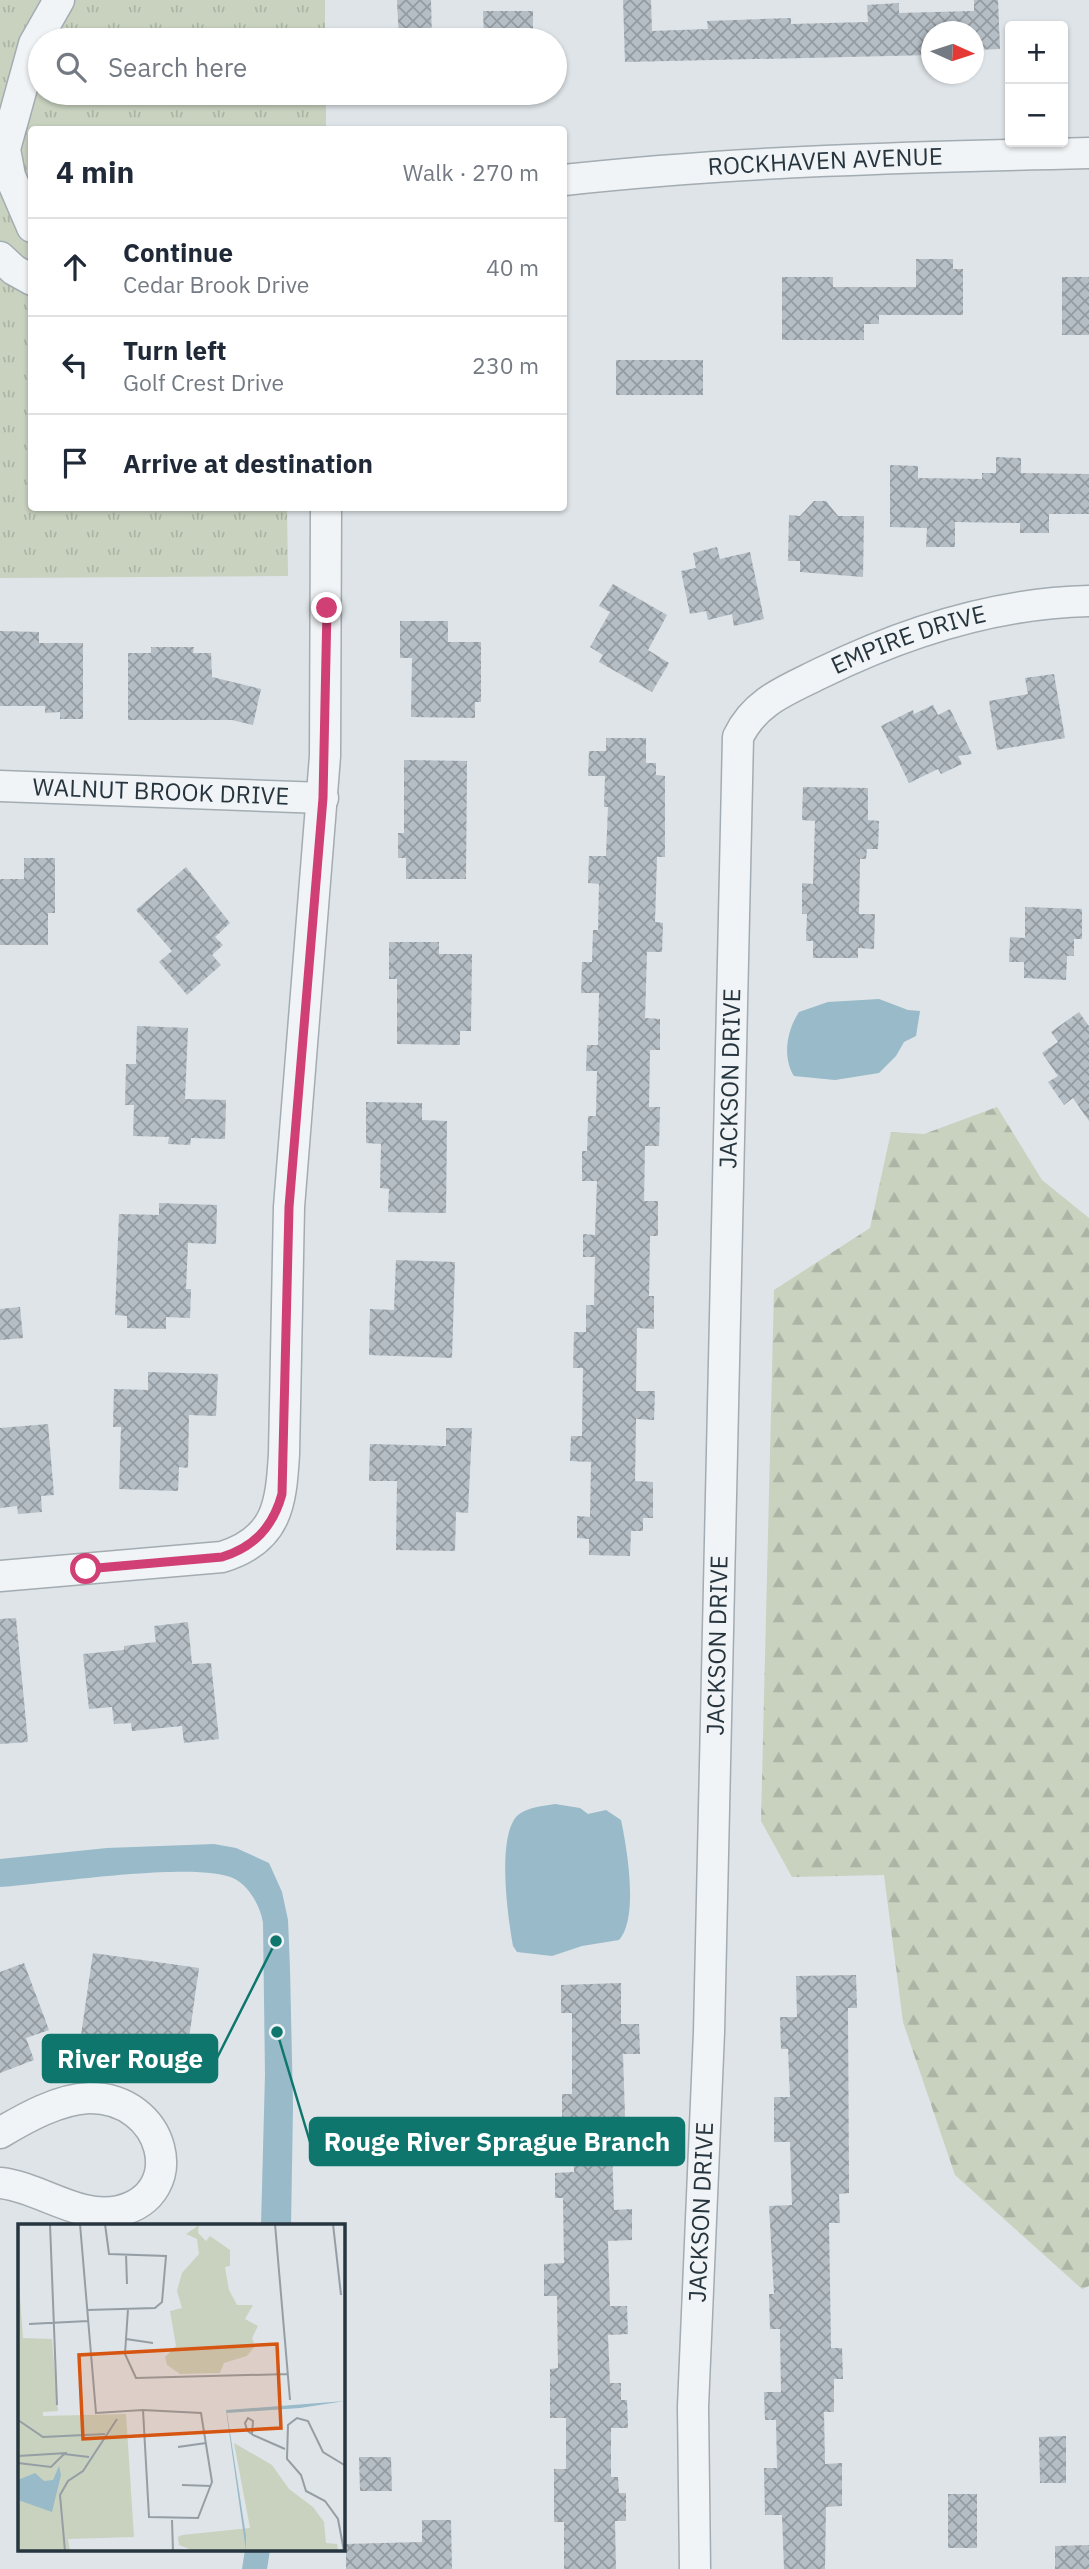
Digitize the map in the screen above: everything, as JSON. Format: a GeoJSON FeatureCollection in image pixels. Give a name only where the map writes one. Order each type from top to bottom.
{"type":"FeatureCollection","features":[{"type":"Feature","properties":{"kind":"street"},"geometry":{"type":"LineString","coordinates":[[43,28],[59,0]]}},
{"type":"Feature","properties":{"kind":"street"},"geometry":{"type":"LineString","coordinates":[[28,65],[3,151],[10,176],[28,217]]}},
{"type":"Feature","properties":{"kind":"street","name":"ROCKHAVEN AVENUE"},"geometry":{"type":"LineString","coordinates":[[567,180],[678,168],[818,159],[1089,153]]}},
{"type":"Feature","properties":{"kind":"street"},"geometry":{"type":"LineString","coordinates":[[0,257],[28,278]]}},
{"type":"Feature","properties":{"kind":"street"},"geometry":{"type":"LineString","coordinates":[[0,1576],[222,1557],[240,1551],[266,1530],[277,1511],[282,1494],[292,1155],[323,798],[327,695],[326,511]]}},
{"type":"Feature","properties":{"kind":"street","name":"EMPIRE DRIVE"},"geometry":{"type":"LineString","coordinates":[[745,722],[757,707],[786,690],[906,636],[983,613],[1032,605],[1089,601]]}},
{"type":"Feature","properties":{"kind":"street","name":"JACKSON DRIVE"},"geometry":{"type":"LineString","coordinates":[[695,2569],[693,2407],[709,2032],[735,753],[745,722]]}},
{"type":"Feature","properties":{"kind":"street","name":"WALNUT BROOK DRIVE"},"geometry":{"type":"LineString","coordinates":[[0,786],[323,798]]}},
{"type":"Feature","properties":{"kind":"street"},"geometry":{"type":"LineString","coordinates":[[0,2133],[62,2104],[87,2098],[109,2099],[127,2105],[143,2117],[155,2132],[161,2153],[159,2174],[148,2194],[119,2211],[79,2209],[40,2192],[0,2183]]}},
{"type":"Feature","properties":{"kind":"green space"},"geometry":{"type":"Polygon","coordinates":[[[0,0],[325,0],[325,28],[28,28],[28,105],[326,105],[326,126],[28,126],[28,511],[287,511],[288,576],[0,578],[0,0]]]}},
{"type":"Feature","properties":{"kind":"green space"},"geometry":{"type":"Polygon","coordinates":[[[997,1107],[1042,1180],[1089,1218],[1089,2286],[1082,2289],[955,2175],[903,2022],[884,1875],[792,1877],[761,1821],[774,1290],[870,1228],[891,1132],[924,1134],[997,1107]]]}},
{"type":"Feature","properties":{"kind":"water"},"geometry":{"type":"Polygon","coordinates":[[[879,999],[908,1010],[920,1011],[916,1036],[904,1042],[896,1056],[879,1073],[835,1080],[794,1076],[787,1052],[791,1027],[799,1012],[828,1002],[879,999]]]}},
{"type":"Feature","properties":{"kind":"water"},"geometry":{"type":"Polygon","coordinates":[[[555,1804],[580,1808],[588,1814],[606,1810],[621,1820],[630,1882],[629,1916],[619,1940],[582,1946],[552,1956],[517,1952],[513,1946],[505,1878],[507,1840],[511,1825],[522,1812],[555,1804]]]}},
{"type":"Feature","properties":{"kind":"water"},"geometry":{"type":"Polygon","coordinates":[[[214,1844],[236,1848],[269,1863],[282,1892],[288,1920],[293,2106],[291,2224],[261,2224],[265,2074],[263,1923],[250,1892],[235,1879],[217,1874],[191,1872],[158,1872],[0,1887],[0,1859],[107,1848],[214,1844]]]}},
{"type":"Feature","properties":{"kind":"water"},"geometry":{"type":"Polygon","coordinates":[[[245,2552],[270,2552],[267,2569],[242,2569],[245,2552]]]}},
{"type":"Feature","properties":{"kind":"building"},"geometry":{"type":"Polygon","coordinates":[[[397,0],[431,0],[432,28],[398,28],[397,0]]]}},
{"type":"Feature","properties":{"kind":"building"},"geometry":{"type":"Polygon","coordinates":[[[623,0],[651,0],[652,31],[708,29],[707,21],[791,18],[791,24],[868,22],[867,5],[899,3],[899,13],[974,11],[974,0],[998,0],[1000,49],[984,50],[984,21],[921,21],[921,55],[625,62],[623,0]]]}},
{"type":"Feature","properties":{"kind":"building"},"geometry":{"type":"Polygon","coordinates":[[[483,11],[533,11],[533,28],[484,28],[483,11]]]}},
{"type":"Feature","properties":{"kind":"building"},"geometry":{"type":"Polygon","coordinates":[[[916,259],[953,259],[953,269],[963,269],[963,315],[879,315],[879,324],[864,324],[864,340],[782,340],[782,277],[833,277],[833,287],[916,287],[916,259]]]}},
{"type":"Feature","properties":{"kind":"building"},"geometry":{"type":"Polygon","coordinates":[[[1062,277],[1089,277],[1089,335],[1062,335],[1062,277]]]}},
{"type":"Feature","properties":{"kind":"building"},"geometry":{"type":"Polygon","coordinates":[[[616,360],[703,360],[703,395],[616,395],[616,360]]]}},
{"type":"Feature","properties":{"kind":"building"},"geometry":{"type":"Polygon","coordinates":[[[996,457],[1021,458],[1021,473],[1089,474],[1089,514],[1049,514],[1049,533],[1020,533],[1020,523],[955,522],[955,547],[926,547],[927,528],[890,527],[890,465],[918,466],[918,478],[982,479],[982,473],[996,473],[996,457]]]}},
{"type":"Feature","properties":{"kind":"building"},"geometry":{"type":"Polygon","coordinates":[[[814,501],[826,501],[838,516],[864,516],[863,577],[800,572],[800,561],[788,561],[789,515],[800,516],[814,501]]]}},
{"type":"Feature","properties":{"kind":"building"},"geometry":{"type":"Polygon","coordinates":[[[717,547],[720,559],[750,552],[764,619],[734,626],[732,614],[708,620],[706,611],[690,614],[681,571],[696,568],[693,553],[717,547]]]}},
{"type":"Feature","properties":{"kind":"building"},"geometry":{"type":"Polygon","coordinates":[[[613,584],[667,615],[648,650],[669,663],[652,692],[599,662],[603,655],[590,647],[610,612],[599,606],[613,584]]]}},
{"type":"Feature","properties":{"kind":"building"},"geometry":{"type":"Polygon","coordinates":[[[400,621],[448,621],[448,642],[481,642],[481,702],[475,702],[475,718],[411,717],[412,658],[400,658],[400,621]]]}},
{"type":"Feature","properties":{"kind":"building"},"geometry":{"type":"Polygon","coordinates":[[[0,631],[39,632],[39,643],[83,643],[83,719],[60,719],[60,712],[45,713],[45,706],[0,706],[0,631]]]}},
{"type":"Feature","properties":{"kind":"building"},"geometry":{"type":"Polygon","coordinates":[[[151,647],[194,647],[193,653],[211,653],[212,677],[261,689],[253,725],[232,720],[128,720],[128,653],[151,653],[151,647]]]}},
{"type":"Feature","properties":{"kind":"building"},"geometry":{"type":"Polygon","coordinates":[[[1054,674],[1065,738],[997,750],[989,701],[1028,694],[1025,678],[1054,674]]]}},
{"type":"Feature","properties":{"kind":"building"},"geometry":{"type":"Polygon","coordinates":[[[933,705],[938,715],[950,709],[972,754],[958,756],[962,764],[941,774],[938,769],[909,783],[881,726],[913,710],[914,714],[933,705]]]}},
{"type":"Feature","properties":{"kind":"building"},"geometry":{"type":"Polygon","coordinates":[[[606,738],[646,738],[646,763],[656,763],[656,775],[665,776],[665,857],[657,857],[655,922],[663,923],[662,952],[647,952],[645,1018],[660,1019],[660,1050],[650,1050],[649,1107],[660,1107],[659,1146],[645,1146],[644,1201],[658,1201],[658,1236],[650,1236],[649,1296],[654,1296],[654,1329],[637,1328],[636,1391],[655,1391],[654,1420],[636,1419],[635,1481],[653,1482],[653,1518],[643,1518],[643,1531],[631,1531],[630,1556],[589,1555],[589,1539],[577,1538],[577,1516],[590,1517],[591,1462],[570,1461],[571,1436],[582,1436],[583,1368],[573,1368],[574,1332],[586,1332],[586,1305],[594,1305],[595,1257],[583,1257],[583,1234],[595,1235],[597,1181],[582,1181],[582,1151],[587,1151],[588,1116],[596,1116],[597,1071],[586,1071],[587,1045],[598,1045],[599,993],[581,993],[582,962],[592,962],[593,930],[598,930],[599,884],[588,883],[589,856],[606,856],[608,807],[604,807],[605,776],[588,776],[589,751],[606,751],[606,738]]]}},
{"type":"Feature","properties":{"kind":"building"},"geometry":{"type":"Polygon","coordinates":[[[404,760],[467,761],[466,879],[406,879],[406,858],[398,858],[398,833],[404,833],[404,760]]]}},
{"type":"Feature","properties":{"kind":"building"},"geometry":{"type":"Polygon","coordinates":[[[803,787],[868,788],[868,820],[879,821],[878,849],[867,849],[866,859],[860,859],[859,914],[875,914],[874,949],[858,948],[858,958],[813,958],[813,941],[806,941],[807,914],[802,914],[802,883],[813,884],[815,821],[802,820],[803,787]]]}},
{"type":"Feature","properties":{"kind":"building"},"geometry":{"type":"Polygon","coordinates":[[[24,858],[55,858],[55,913],[48,913],[48,945],[0,945],[0,879],[24,879],[24,858]]]}},
{"type":"Feature","properties":{"kind":"building"},"geometry":{"type":"Polygon","coordinates":[[[186,867],[230,923],[215,937],[223,945],[212,955],[221,965],[187,995],[159,962],[172,951],[136,910],[186,867]]]}},
{"type":"Feature","properties":{"kind":"building"},"geometry":{"type":"Polygon","coordinates":[[[1025,907],[1082,909],[1082,939],[1074,939],[1074,956],[1067,956],[1066,980],[1024,978],[1024,962],[1009,962],[1010,937],[1025,938],[1025,907]]]}},
{"type":"Feature","properties":{"kind":"building"},"geometry":{"type":"Polygon","coordinates":[[[389,942],[439,942],[439,954],[472,954],[471,1031],[460,1031],[460,1045],[397,1044],[397,979],[389,979],[389,942]]]}},
{"type":"Feature","properties":{"kind":"building"},"geometry":{"type":"Polygon","coordinates":[[[1079,1012],[1089,1026],[1089,1121],[1073,1098],[1064,1105],[1048,1082],[1058,1076],[1042,1053],[1058,1042],[1051,1032],[1079,1012]]]}},
{"type":"Feature","properties":{"kind":"building"},"geometry":{"type":"Polygon","coordinates":[[[137,1026],[188,1028],[185,1099],[226,1100],[225,1139],[191,1138],[190,1145],[168,1144],[169,1137],[133,1136],[134,1105],[125,1105],[126,1064],[136,1064],[137,1026]]]}},
{"type":"Feature","properties":{"kind":"building"},"geometry":{"type":"Polygon","coordinates":[[[366,1102],[422,1103],[422,1120],[447,1121],[446,1213],[388,1212],[389,1189],[380,1188],[381,1144],[366,1143],[366,1102]]]}},
{"type":"Feature","properties":{"kind":"building"},"geometry":{"type":"Polygon","coordinates":[[[159,1203],[217,1205],[216,1244],[188,1243],[186,1289],[191,1289],[190,1318],[166,1317],[166,1329],[127,1328],[127,1316],[115,1315],[119,1214],[159,1215],[159,1203]]]}},
{"type":"Feature","properties":{"kind":"building"},"geometry":{"type":"Polygon","coordinates":[[[396,1260],[455,1262],[452,1358],[369,1355],[370,1309],[394,1310],[396,1260]]]}},
{"type":"Feature","properties":{"kind":"building"},"geometry":{"type":"Polygon","coordinates":[[[20,1307],[23,1338],[0,1340],[0,1309],[20,1307]]]}},
{"type":"Feature","properties":{"kind":"building"},"geometry":{"type":"Polygon","coordinates":[[[148,1372],[218,1374],[216,1416],[189,1415],[188,1468],[179,1467],[178,1491],[119,1489],[121,1427],[113,1427],[114,1389],[148,1390],[148,1372]]]}},
{"type":"Feature","properties":{"kind":"building"},"geometry":{"type":"Polygon","coordinates":[[[48,1424],[54,1495],[41,1496],[42,1512],[18,1514],[17,1506],[0,1508],[0,1428],[48,1424]]]}},
{"type":"Feature","properties":{"kind":"building"},"geometry":{"type":"Polygon","coordinates":[[[446,1428],[472,1428],[468,1513],[456,1512],[455,1551],[396,1550],[397,1481],[369,1481],[370,1444],[446,1446],[446,1428]]]}},
{"type":"Feature","properties":{"kind":"building"},"geometry":{"type":"Polygon","coordinates":[[[16,1618],[28,1742],[0,1744],[0,1619],[16,1618]]]}},
{"type":"Feature","properties":{"kind":"building"},"geometry":{"type":"Polygon","coordinates":[[[188,1622],[192,1664],[211,1663],[219,1739],[184,1743],[182,1726],[132,1731],[131,1723],[114,1724],[112,1707],[89,1709],[83,1654],[124,1650],[124,1646],[156,1642],[154,1626],[188,1622]]]}},
{"type":"Feature","properties":{"kind":"building"},"geometry":{"type":"Polygon","coordinates":[[[93,1953],[199,1968],[188,2045],[164,2041],[162,2054],[112,2046],[112,2040],[81,2035],[93,1953]]]}},
{"type":"Feature","properties":{"kind":"building"},"geometry":{"type":"Polygon","coordinates":[[[24,1963],[49,2030],[26,2038],[34,2060],[0,2073],[0,1972],[24,1963]]]}},
{"type":"Feature","properties":{"kind":"building"},"geometry":{"type":"Polygon","coordinates":[[[856,1975],[857,2008],[848,2008],[849,2193],[839,2194],[840,2223],[829,2223],[831,2348],[842,2348],[843,2379],[834,2379],[834,2412],[824,2412],[825,2464],[842,2463],[842,2506],[826,2507],[825,2569],[784,2569],[782,2515],[765,2515],[764,2468],[777,2468],[776,2420],[765,2420],[764,2392],[781,2392],[780,2329],[770,2329],[769,2294],[774,2294],[769,2206],[792,2205],[790,2142],[774,2142],[774,2097],[790,2097],[788,2049],[781,2049],[780,2017],[797,2017],[796,1976],[856,1975]]]}},
{"type":"Feature","properties":{"kind":"building"},"geometry":{"type":"Polygon","coordinates":[[[621,1983],[621,2024],[639,2024],[640,2054],[623,2054],[625,2117],[638,2117],[639,2148],[612,2148],[614,2210],[632,2209],[632,2240],[608,2241],[610,2306],[627,2306],[628,2334],[608,2335],[610,2383],[621,2383],[621,2400],[627,2400],[628,2428],[611,2428],[611,2477],[618,2477],[619,2493],[626,2493],[626,2521],[615,2521],[616,2569],[564,2569],[564,2522],[554,2522],[554,2469],[566,2469],[566,2418],[550,2418],[550,2369],[558,2368],[557,2296],[544,2296],[544,2264],[564,2263],[563,2198],[555,2198],[555,2173],[574,2172],[573,2118],[562,2118],[562,2094],[572,2094],[572,2013],[561,2013],[561,1985],[621,1983]]]}},
{"type":"Feature","properties":{"kind":"building"},"geometry":{"type":"Polygon","coordinates":[[[1066,2436],[1066,2483],[1040,2483],[1039,2437],[1066,2436]]]}},
{"type":"Feature","properties":{"kind":"building"},"geometry":{"type":"Polygon","coordinates":[[[359,2457],[391,2457],[392,2491],[360,2491],[359,2457]]]}},
{"type":"Feature","properties":{"kind":"building"},"geometry":{"type":"Polygon","coordinates":[[[948,2494],[977,2494],[977,2548],[948,2548],[948,2494]]]}},
{"type":"Feature","properties":{"kind":"building"},"geometry":{"type":"Polygon","coordinates":[[[422,2520],[451,2520],[452,2569],[346,2569],[346,2544],[422,2542],[422,2520]]]}},
{"type":"Feature","properties":{"kind":"building"},"geometry":{"type":"Polygon","coordinates":[[[1089,2545],[1089,2569],[1055,2569],[1055,2546],[1089,2545]]]}},
{"type":"Feature","properties":{"kind":"place","name":"River Rouge"},"geometry":{"type":"Point","coordinates":[276,1941]}},
{"type":"Feature","properties":{"kind":"place","name":"Rouge River Sprague Branch"},"geometry":{"type":"Point","coordinates":[277,2032]}},
{"type":"Feature","properties":{"kind":"route"},"geometry":{"type":"LineString","coordinates":[[86,1569],[222,1557],[240,1551],[266,1530],[277,1511],[282,1494],[289,1207],[326,756],[327,608]]}}]}
